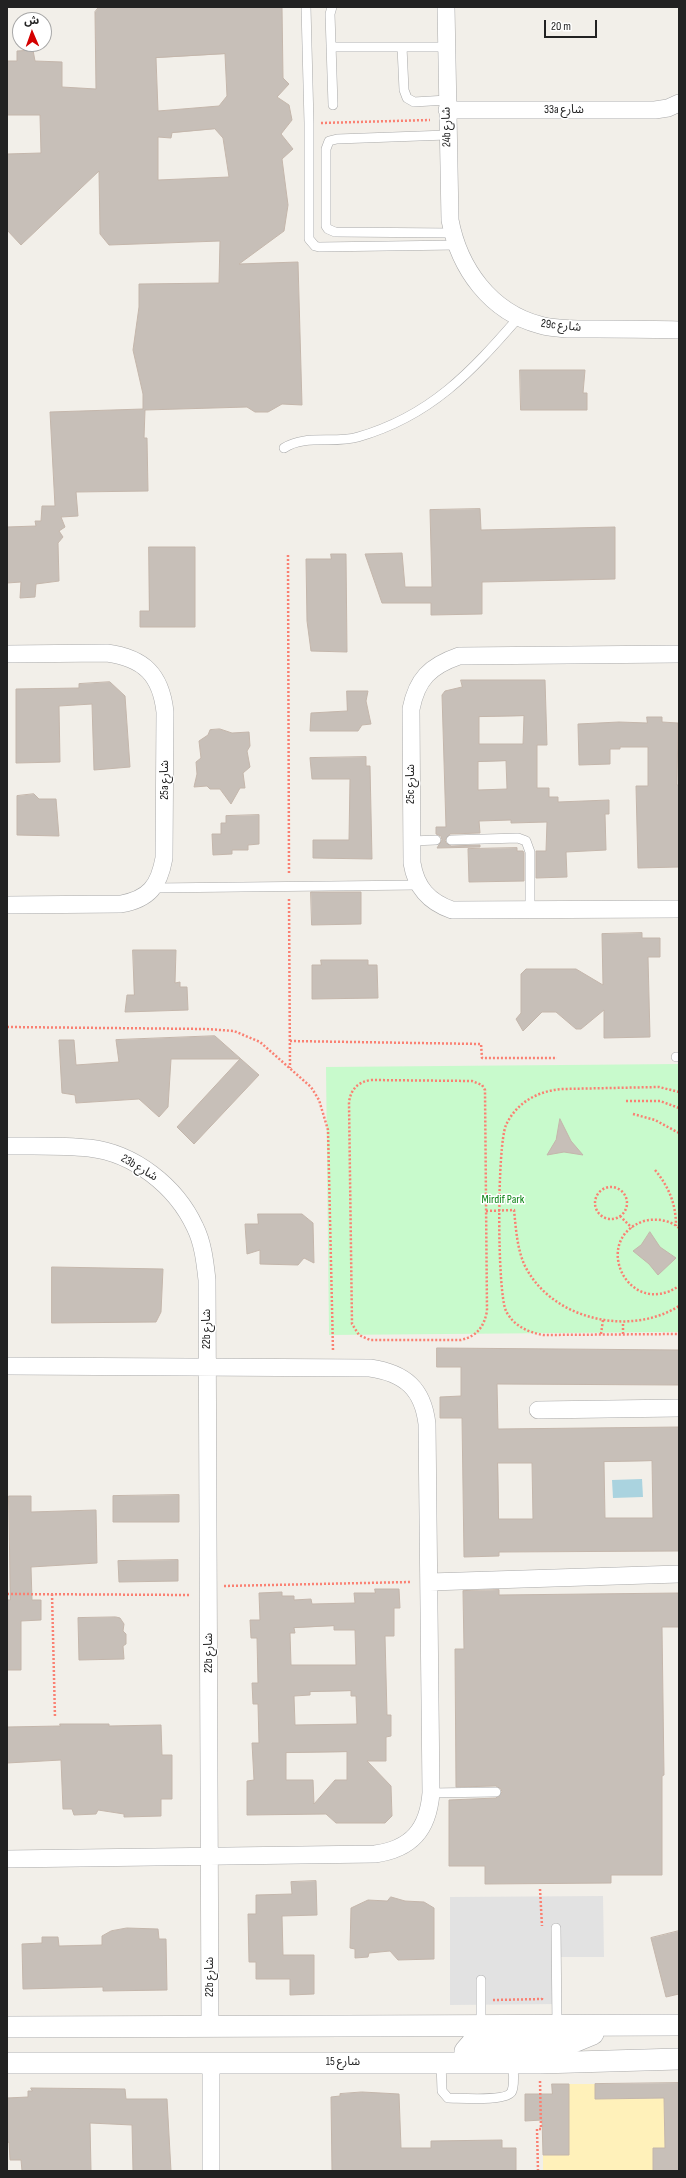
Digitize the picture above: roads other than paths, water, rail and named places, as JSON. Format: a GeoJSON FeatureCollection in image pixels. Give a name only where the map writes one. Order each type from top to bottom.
{"type":"FeatureCollection","features":[{"type":"Feature","properties":{"kind":"street","name":"24b شارع"},"geometry":{"type":"LineString","coordinates":[[446,7],[450,220],[454,239]]}},
{"type":"Feature","properties":{"kind":"street","name":"33a شارع"},"geometry":{"type":"LineString","coordinates":[[447,116],[655,110],[668,108],[679,103]]}},
{"type":"Feature","properties":{"kind":"street","name":"29c شارع"},"geometry":{"type":"LineString","coordinates":[[454,239],[464,263],[487,295],[519,317],[540,325],[561,329],[679,330]]}},
{"type":"Feature","properties":{"kind":"street","name":"25a شارع"},"geometry":{"type":"LineString","coordinates":[[7,654],[108,653],[123,655],[137,661],[149,670],[158,682],[164,697],[165,712],[164,858],[161,874],[154,888]]}},
{"type":"Feature","properties":{"kind":"street","name":"25c شارع"},"geometry":{"type":"LineString","coordinates":[[679,654],[459,656],[444,661],[431,669],[421,680],[414,694],[411,709],[412,863],[418,884],[426,896],[438,905],[452,910],[679,909]]}},
{"type":"Feature","properties":{"kind":"street"},"geometry":{"type":"LineString","coordinates":[[7,905],[121,904],[133,902],[154,888]]}},
{"type":"Feature","properties":{"kind":"street","name":"23b شارع"},"geometry":{"type":"LineString","coordinates":[[7,1146],[91,1148],[117,1155],[142,1167],[164,1183],[181,1203],[195,1227],[204,1253],[207,1280]]}},
{"type":"Feature","properties":{"kind":"street","name":"22b شارع"},"geometry":{"type":"LineString","coordinates":[[207,1280],[210,2027]]}},
{"type":"Feature","properties":{"kind":"street"},"geometry":{"type":"LineString","coordinates":[[7,1366],[370,1368],[385,1370],[399,1375],[410,1384],[420,1396],[425,1410],[427,1424],[430,1582],[431,1793],[430,1808],[425,1823],[416,1836],[404,1846],[390,1852],[374,1854],[209,1858],[7,1859]]}},
{"type":"Feature","properties":{"kind":"street"},"geometry":{"type":"LineString","coordinates":[[538,1410],[679,1408]]}},
{"type":"Feature","properties":{"kind":"street"},"geometry":{"type":"LineString","coordinates":[[430,1582],[679,1574]]}},
{"type":"Feature","properties":{"kind":"street"},"geometry":{"type":"LineString","coordinates":[[7,2027],[679,2026]]}},
{"type":"Feature","properties":{"kind":"street"},"geometry":{"type":"LineString","coordinates":[[468,2062],[465,2051],[471,2044],[576,2040],[594,2033],[601,2027]]}},
{"type":"Feature","properties":{"kind":"street","name":"شارع 15"},"geometry":{"type":"LineString","coordinates":[[7,2063],[540,2062],[679,2059]]}},
{"type":"Feature","properties":{"kind":"street"},"geometry":{"type":"LineString","coordinates":[[211,2062],[211,2171]]}},
{"type":"Feature","properties":{"kind":"lane"},"geometry":{"type":"LineString","coordinates":[[306,7],[309,123],[308,234],[315,246],[454,239]]}},
{"type":"Feature","properties":{"kind":"lane"},"geometry":{"type":"LineString","coordinates":[[332,7],[330,14],[333,105]]}},
{"type":"Feature","properties":{"kind":"lane"},"geometry":{"type":"LineString","coordinates":[[331,47],[446,46]]}},
{"type":"Feature","properties":{"kind":"lane"},"geometry":{"type":"LineString","coordinates":[[402,47],[404,90],[407,98],[447,116]]}},
{"type":"Feature","properties":{"kind":"lane"},"geometry":{"type":"LineString","coordinates":[[447,116],[329,141],[326,149],[326,226],[328,229],[335,232],[454,239]]}},
{"type":"Feature","properties":{"kind":"lane"},"geometry":{"type":"LineString","coordinates":[[284,448],[299,442],[336,441],[357,438],[392,424],[419,410],[456,384],[473,369],[519,317]]}},
{"type":"Feature","properties":{"kind":"lane"},"geometry":{"type":"LineString","coordinates":[[451,840],[518,838],[526,841],[530,852],[530,910]]}},
{"type":"Feature","properties":{"kind":"lane"},"geometry":{"type":"LineString","coordinates":[[412,841],[436,840]]}},
{"type":"Feature","properties":{"kind":"lane"},"geometry":{"type":"LineString","coordinates":[[154,888],[418,884]]}},
{"type":"Feature","properties":{"kind":"lane"},"geometry":{"type":"LineString","coordinates":[[431,1793],[496,1792]]}},
{"type":"Feature","properties":{"kind":"lane"},"geometry":{"type":"LineString","coordinates":[[556,1928],[557,2026]]}},
{"type":"Feature","properties":{"kind":"lane"},"geometry":{"type":"LineString","coordinates":[[481,1980],[481,2026]]}},
{"type":"Feature","properties":{"kind":"lane"},"geometry":{"type":"LineString","coordinates":[[441,2062],[442,2091],[448,2098],[499,2098],[509,2095],[512,2091],[513,2062]]}},
{"type":"Feature","properties":{"kind":"water"},"geometry":{"type":"Polygon","coordinates":[[[642,1479],[643,1497],[613,1498],[612,1480],[642,1479]]]}},
{"type":"Feature","properties":{"kind":"park label","name":"Mirdif Park"},"geometry":{"type":"Point","coordinates":[503,1200]}}]}
